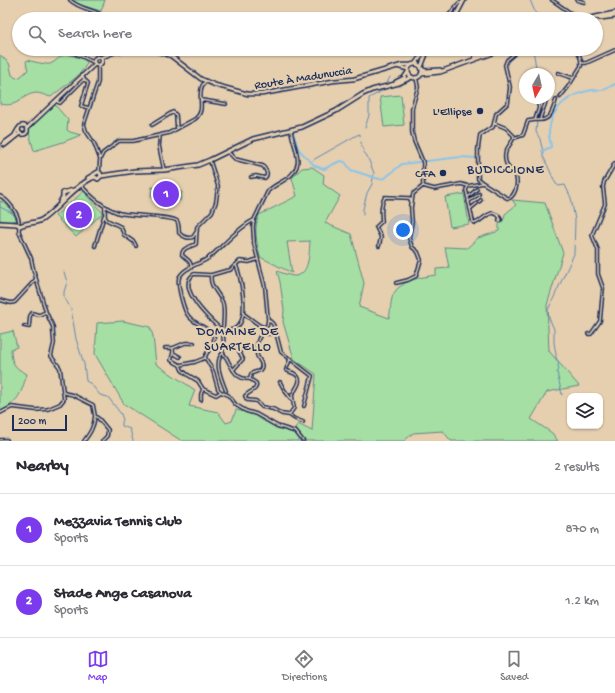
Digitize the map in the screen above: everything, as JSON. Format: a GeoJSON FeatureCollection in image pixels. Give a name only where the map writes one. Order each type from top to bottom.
{"type":"FeatureCollection","features":[{"type":"Feature","properties":{"kind":"main road"},"geometry":{"type":"LineString","coordinates":[[458,12],[463,1]]}},
{"type":"Feature","properties":{"kind":"main road"},"geometry":{"type":"LineString","coordinates":[[603,16],[615,14]]}},
{"type":"Feature","properties":{"kind":"main road"},"geometry":{"type":"LineString","coordinates":[[603,17],[615,14]]}},
{"type":"Feature","properties":{"kind":"main road"},"geometry":{"type":"LineString","coordinates":[[26,128],[22,126],[18,129],[14,136],[4,144],[20,133],[25,133],[27,130],[26,128],[56,101],[94,63],[100,58],[106,56]]}},
{"type":"Feature","properties":{"kind":"main road","name":"Route À Madunuccia"},"geometry":{"type":"LineString","coordinates":[[171,56],[205,81],[215,86],[239,93],[262,94],[333,81],[354,79],[396,67],[413,64]]}},
{"type":"Feature","properties":{"kind":"main road"},"geometry":{"type":"LineString","coordinates":[[95,176],[98,179],[101,176],[135,171],[188,167],[210,160],[253,139],[302,127],[336,111],[367,92],[404,78],[413,64],[421,56]]}},
{"type":"Feature","properties":{"kind":"main road"},"geometry":{"type":"LineString","coordinates":[[421,74],[421,68],[425,56]]}},
{"type":"Feature","properties":{"kind":"main road"},"geometry":{"type":"LineString","coordinates":[[413,64],[425,71],[439,70],[478,56]]}},
{"type":"Feature","properties":{"kind":"main road"},"geometry":{"type":"LineString","coordinates":[[387,85],[399,83],[421,74],[440,72],[485,56]]}},
{"type":"Feature","properties":{"kind":"main road"},"geometry":{"type":"LineString","coordinates":[[94,63],[101,63],[100,58]]}},
{"type":"Feature","properties":{"kind":"main road","name":"Route À Madunuccia"},"geometry":{"type":"LineString","coordinates":[[396,67],[408,71]]}},
{"type":"Feature","properties":{"kind":"main road"},"geometry":{"type":"LineString","coordinates":[[408,71],[414,77]]}},
{"type":"Feature","properties":{"kind":"main road"},"geometry":{"type":"LineString","coordinates":[[18,129],[20,133]]}},
{"type":"Feature","properties":{"kind":"main road"},"geometry":{"type":"LineString","coordinates":[[0,223],[34,223],[42,220],[52,212],[64,198],[67,198],[68,194],[73,190],[95,176],[96,173],[99,172],[101,176]]}},
{"type":"Feature","properties":{"kind":"street"},"geometry":{"type":"LineString","coordinates":[[70,0],[76,5],[94,12]]}},
{"type":"Feature","properties":{"kind":"street"},"geometry":{"type":"LineString","coordinates":[[552,0],[569,12]]}},
{"type":"Feature","properties":{"kind":"street"},"geometry":{"type":"LineString","coordinates":[[576,0],[584,2]]}},
{"type":"Feature","properties":{"kind":"street"},"geometry":{"type":"LineString","coordinates":[[452,12],[463,1]]}},
{"type":"Feature","properties":{"kind":"street"},"geometry":{"type":"LineString","coordinates":[[603,55],[615,50]]}},
{"type":"Feature","properties":{"kind":"street"},"geometry":{"type":"LineString","coordinates":[[81,56],[94,63],[98,82],[88,108],[85,128],[98,152],[100,159],[99,172]]}},
{"type":"Feature","properties":{"kind":"street"},"geometry":{"type":"LineString","coordinates":[[478,184],[477,162],[480,135],[493,126],[496,114],[507,106],[510,100],[510,83],[505,65],[511,56]]}},
{"type":"Feature","properties":{"kind":"street"},"geometry":{"type":"LineString","coordinates":[[560,96],[574,78],[582,63],[580,56]]}},
{"type":"Feature","properties":{"kind":"street"},"geometry":{"type":"LineString","coordinates":[[582,63],[586,63],[602,56]]}},
{"type":"Feature","properties":{"kind":"street"},"geometry":{"type":"LineString","coordinates":[[558,73],[574,78]]}},
{"type":"Feature","properties":{"kind":"street"},"geometry":{"type":"LineString","coordinates":[[82,75],[88,83],[81,106],[88,108]]}},
{"type":"Feature","properties":{"kind":"street"},"geometry":{"type":"LineString","coordinates":[[414,77],[418,86],[412,108],[412,132],[414,141],[423,162],[423,186]]}},
{"type":"Feature","properties":{"kind":"street"},"geometry":{"type":"LineString","coordinates":[[56,101],[60,102],[84,79]]}},
{"type":"Feature","properties":{"kind":"street"},"geometry":{"type":"LineString","coordinates":[[100,159],[103,153],[119,141],[133,141],[169,133],[199,116],[201,110],[201,90],[205,81]]}},
{"type":"Feature","properties":{"kind":"street"},"geometry":{"type":"LineString","coordinates":[[201,100],[226,104]]}},
{"type":"Feature","properties":{"kind":"street"},"geometry":{"type":"LineString","coordinates":[[478,179],[483,184],[508,198],[514,194],[516,185],[515,173],[508,168],[505,158],[506,150],[514,138],[523,135],[528,121],[546,120],[556,100]]}},
{"type":"Feature","properties":{"kind":"street"},"geometry":{"type":"LineString","coordinates":[[536,120],[539,108],[538,104]]}},
{"type":"Feature","properties":{"kind":"street"},"geometry":{"type":"LineString","coordinates":[[540,120],[546,104]]}},
{"type":"Feature","properties":{"kind":"street"},"geometry":{"type":"LineString","coordinates":[[152,125],[173,112],[177,117],[177,129]]}},
{"type":"Feature","properties":{"kind":"street"},"geometry":{"type":"LineString","coordinates":[[494,123],[506,128],[514,138]]}},
{"type":"Feature","properties":{"kind":"street"},"geometry":{"type":"LineString","coordinates":[[243,313],[247,318],[261,326],[267,326],[268,319],[265,287],[254,244],[253,227],[254,220],[268,191],[292,175],[297,168],[298,156],[291,130]]}},
{"type":"Feature","properties":{"kind":"street"},"geometry":{"type":"LineString","coordinates":[[160,135],[159,146],[164,170]]}},
{"type":"Feature","properties":{"kind":"street"},"geometry":{"type":"LineString","coordinates":[[227,151],[235,159],[263,166],[267,175],[265,178],[256,176],[251,177]]}},
{"type":"Feature","properties":{"kind":"street"},"geometry":{"type":"LineString","coordinates":[[98,152],[103,153]]}},
{"type":"Feature","properties":{"kind":"street"},"geometry":{"type":"LineString","coordinates":[[80,185],[93,198],[120,213],[176,220],[178,222],[179,233],[182,236],[192,238],[197,231],[197,227],[212,212],[216,202],[218,186],[210,160]]}},
{"type":"Feature","properties":{"kind":"street"},"geometry":{"type":"LineString","coordinates":[[588,334],[591,334],[600,321],[603,288],[598,274],[598,250],[592,235],[605,204],[604,182],[615,163]]}},
{"type":"Feature","properties":{"kind":"street"},"geometry":{"type":"LineString","coordinates":[[423,186],[434,189],[461,184],[468,186],[483,184]]}},
{"type":"Feature","properties":{"kind":"street"},"geometry":{"type":"LineString","coordinates":[[411,206],[413,194],[423,186]]}},
{"type":"Feature","properties":{"kind":"street"},"geometry":{"type":"LineString","coordinates":[[468,186],[466,190],[473,222],[476,223],[487,215],[493,213],[498,215],[500,218]]}},
{"type":"Feature","properties":{"kind":"street"},"geometry":{"type":"LineString","coordinates":[[467,197],[477,189]]}},
{"type":"Feature","properties":{"kind":"street"},"geometry":{"type":"LineString","coordinates":[[468,202],[479,194]]}},
{"type":"Feature","properties":{"kind":"street"},"geometry":{"type":"LineString","coordinates":[[0,196],[10,205],[18,219],[20,224],[20,232],[31,258],[46,312],[53,327],[52,332],[54,343],[51,356],[60,368],[63,392],[63,401],[60,404],[48,409],[36,410],[12,407],[0,413]]}},
{"type":"Feature","properties":{"kind":"street"},"geometry":{"type":"LineString","coordinates":[[379,246],[380,237],[376,227],[382,221],[381,214],[384,197],[408,198],[411,200],[410,205],[412,222],[409,238],[412,247],[418,252],[420,260],[416,276],[396,284]]}},
{"type":"Feature","properties":{"kind":"street"},"geometry":{"type":"LineString","coordinates":[[470,209],[481,200]]}},
{"type":"Feature","properties":{"kind":"street"},"geometry":{"type":"LineString","coordinates":[[105,206],[105,217],[107,220],[118,225],[124,235],[134,242],[136,246]]}},
{"type":"Feature","properties":{"kind":"street"},"geometry":{"type":"LineString","coordinates":[[95,246],[105,214]]}},
{"type":"Feature","properties":{"kind":"street"},"geometry":{"type":"LineString","coordinates":[[180,365],[195,362],[205,357],[213,346],[214,337],[207,328],[192,320],[187,314],[181,298],[180,277],[182,274],[207,258],[254,220]]}},
{"type":"Feature","properties":{"kind":"street"},"geometry":{"type":"LineString","coordinates":[[191,268],[191,263],[183,256],[182,252],[184,249],[196,244],[198,238],[197,231]]}},
{"type":"Feature","properties":{"kind":"street"},"geometry":{"type":"LineString","coordinates":[[236,265],[242,286],[243,313],[237,328],[223,331],[209,319],[194,301],[189,288],[189,279],[194,274],[211,275],[230,270],[240,261],[249,262],[258,259]]}},
{"type":"Feature","properties":{"kind":"street"},"geometry":{"type":"LineString","coordinates":[[211,275],[210,279],[214,290],[223,304],[224,342],[223,352],[218,362],[226,391]]}},
{"type":"Feature","properties":{"kind":"street"},"geometry":{"type":"LineString","coordinates":[[0,300],[11,303],[14,302],[36,279]]}},
{"type":"Feature","properties":{"kind":"street"},"geometry":{"type":"LineString","coordinates":[[24,326],[29,328],[30,316],[32,313],[39,315],[46,312]]}},
{"type":"Feature","properties":{"kind":"street"},"geometry":{"type":"LineString","coordinates":[[268,319],[273,324],[275,329],[281,352],[312,376],[304,406]]}},
{"type":"Feature","properties":{"kind":"street"},"geometry":{"type":"LineString","coordinates":[[250,379],[251,374],[260,370],[261,367],[261,362],[257,356],[259,337],[263,333],[273,333],[275,329]]}},
{"type":"Feature","properties":{"kind":"street"},"geometry":{"type":"LineString","coordinates":[[165,348],[173,348],[185,343],[194,343]]}},
{"type":"Feature","properties":{"kind":"street"},"geometry":{"type":"LineString","coordinates":[[233,370],[243,359],[236,345]]}},
{"type":"Feature","properties":{"kind":"street"},"geometry":{"type":"LineString","coordinates":[[173,348],[171,360],[180,365],[185,372],[198,381],[203,389],[216,395],[221,392]]}},
{"type":"Feature","properties":{"kind":"street"},"geometry":{"type":"LineString","coordinates":[[223,352],[236,375],[245,379],[250,379],[256,383],[254,390],[246,394],[245,398],[256,401],[262,407],[273,409],[282,414],[289,415],[294,420],[303,422]]}},
{"type":"Feature","properties":{"kind":"street"},"geometry":{"type":"LineString","coordinates":[[173,353],[180,357]]}},
{"type":"Feature","properties":{"kind":"street"},"geometry":{"type":"LineString","coordinates":[[205,357],[213,371],[218,389],[221,392],[228,395],[235,404],[246,411],[256,414],[277,426],[296,432],[303,441]]}},
{"type":"Feature","properties":{"kind":"street"},"geometry":{"type":"LineString","coordinates":[[289,415],[294,408],[292,395],[298,387],[299,381],[296,375],[286,370],[290,359]]}},
{"type":"Feature","properties":{"kind":"street"},"geometry":{"type":"LineString","coordinates":[[280,382],[292,400]]}},
{"type":"Feature","properties":{"kind":"street"},"geometry":{"type":"LineString","coordinates":[[201,400],[203,389]]}},
{"type":"Feature","properties":{"kind":"street"},"geometry":{"type":"LineString","coordinates":[[63,392],[75,395],[81,400],[93,405],[95,416],[94,424],[90,434],[84,441]]}},
{"type":"Feature","properties":{"kind":"street"},"geometry":{"type":"LineString","coordinates":[[95,416],[101,420],[107,428],[107,436],[102,441]]}},
{"type":"Feature","properties":{"kind":"street"},"geometry":{"type":"LineString","coordinates":[[0,440],[7,440]]}},
{"type":"Feature","properties":{"kind":"green space"},"geometry":{"type":"Polygon","coordinates":[[[70,0],[105,0],[101,11],[70,0]]]}},
{"type":"Feature","properties":{"kind":"green space"},"geometry":{"type":"Polygon","coordinates":[[[0,55],[9,63],[12,75],[16,78],[20,77],[28,70],[27,60],[50,64],[61,56],[74,56],[85,59],[87,63],[76,77],[51,97],[36,93],[26,96],[16,103],[7,105],[0,104],[0,55]]]}},
{"type":"Feature","properties":{"kind":"green space"},"geometry":{"type":"Polygon","coordinates":[[[401,95],[404,125],[384,127],[380,97],[401,95]]]}},
{"type":"Feature","properties":{"kind":"green space"},"geometry":{"type":"Polygon","coordinates":[[[55,105],[68,120],[67,130],[81,135],[34,151],[28,129],[55,105]]]}},
{"type":"Feature","properties":{"kind":"green space"},"geometry":{"type":"Polygon","coordinates":[[[312,167],[324,175],[323,184],[340,196],[325,223],[351,234],[364,283],[359,307],[389,318],[394,293],[402,285],[413,280],[436,275],[436,269],[449,268],[445,247],[467,248],[478,238],[499,231],[499,224],[504,219],[505,214],[516,205],[512,200],[545,203],[563,253],[547,305],[549,351],[579,386],[547,392],[531,419],[552,433],[558,441],[451,441],[443,431],[413,433],[404,441],[182,441],[124,404],[95,354],[97,323],[123,321],[150,327],[153,336],[156,364],[195,390],[189,406],[218,412],[226,423],[232,421],[236,410],[250,413],[277,428],[292,432],[298,424],[312,431],[316,374],[294,359],[283,322],[284,310],[277,271],[293,276],[299,275],[303,272],[308,263],[310,241],[287,242],[292,273],[260,257],[256,226],[259,215],[297,196],[292,178],[302,168],[312,167]]]}},
{"type":"Feature","properties":{"kind":"green space"},"geometry":{"type":"Polygon","coordinates":[[[152,187],[182,192],[180,201],[173,200],[172,203],[167,202],[167,199],[151,197],[152,187]]]}},
{"type":"Feature","properties":{"kind":"green space"},"geometry":{"type":"Polygon","coordinates":[[[84,191],[103,213],[76,237],[55,216],[84,191]]]}},
{"type":"Feature","properties":{"kind":"green space"},"geometry":{"type":"Polygon","coordinates":[[[464,194],[469,224],[450,227],[445,197],[464,194]]]}},
{"type":"Feature","properties":{"kind":"green space"},"geometry":{"type":"Polygon","coordinates":[[[0,201],[6,203],[17,220],[8,222],[0,220],[0,201]]]}},
{"type":"Feature","properties":{"kind":"green space"},"geometry":{"type":"Polygon","coordinates":[[[13,331],[17,347],[11,349],[12,358],[16,367],[27,374],[23,387],[18,396],[12,404],[0,412],[0,334],[13,331]]]}},
{"type":"Feature","properties":{"kind":"waterway"},"geometry":{"type":"LineString","coordinates":[[530,0],[535,12]]}},
{"type":"Feature","properties":{"kind":"waterway"},"geometry":{"type":"LineString","coordinates":[[534,56],[536,68]]}},
{"type":"Feature","properties":{"kind":"waterway"},"geometry":{"type":"LineString","coordinates":[[387,83],[390,77]]}},
{"type":"Feature","properties":{"kind":"waterway"},"geometry":{"type":"LineString","coordinates":[[542,151],[551,147],[549,134],[550,123],[553,115],[563,103],[569,98],[584,92],[605,89],[615,84]]}},
{"type":"Feature","properties":{"kind":"waterway"},"geometry":{"type":"LineString","coordinates":[[365,128],[369,115],[369,98],[386,88]]}},
{"type":"Feature","properties":{"kind":"waterway"},"geometry":{"type":"LineString","coordinates":[[538,119],[540,104]]}},
{"type":"Feature","properties":{"kind":"waterway"},"geometry":{"type":"LineString","coordinates":[[537,121],[536,132],[540,139],[543,156],[556,184],[559,186],[565,185],[571,198],[575,220],[574,254],[548,310],[549,318],[554,329],[556,358],[559,362],[559,370],[557,372],[562,395]]}},
{"type":"Feature","properties":{"kind":"waterway"},"geometry":{"type":"LineString","coordinates":[[293,132],[298,148],[315,166],[324,169],[340,161],[345,162],[351,170],[379,179],[385,178],[402,164],[461,157],[476,158]]}},
{"type":"Feature","properties":{"kind":"waterway"},"geometry":{"type":"LineString","coordinates":[[313,160],[357,135],[360,134],[360,136]]}},
{"type":"Feature","properties":{"kind":"waterway"},"geometry":{"type":"LineString","coordinates":[[361,142],[363,151],[367,156],[374,173],[372,184],[367,193],[363,215]]}},
{"type":"Feature","properties":{"kind":"waterway"},"geometry":{"type":"LineString","coordinates":[[0,207],[12,213]]}},
{"type":"Feature","properties":{"kind":"waterway"},"geometry":{"type":"LineString","coordinates":[[64,272],[67,282],[64,297],[71,309],[76,339],[84,364],[86,381],[91,384],[100,395],[108,397],[121,414],[123,420],[122,426],[130,429],[133,441]]}},
{"type":"Feature","properties":{"kind":"tunnel"},"geometry":{"type":"LineString","coordinates":[[0,149],[5,145]]}},
{"type":"Feature","properties":{"kind":"place","name":"L'Ellipse"},"geometry":{"type":"Point","coordinates":[480,111]}},
{"type":"Feature","properties":{"kind":"place","name":"CFA"},"geometry":{"type":"Point","coordinates":[443,173]}},
{"type":"Feature","properties":{"kind":"place","name":"Mezzavia Tennis Club"},"geometry":{"type":"Point","coordinates":[166,194]}},
{"type":"Feature","properties":{"kind":"place","name":"Stade Ange Casanova"},"geometry":{"type":"Point","coordinates":[79,215]}},
{"type":"Feature","properties":{"kind":"district","name":"BUDICCIONE"},"geometry":{"type":"Point","coordinates":[506,168]}},
{"type":"Feature","properties":{"kind":"district","name":"DOMAINE DE SUARTELLO"},"geometry":{"type":"Point","coordinates":[238,338]}}]}
